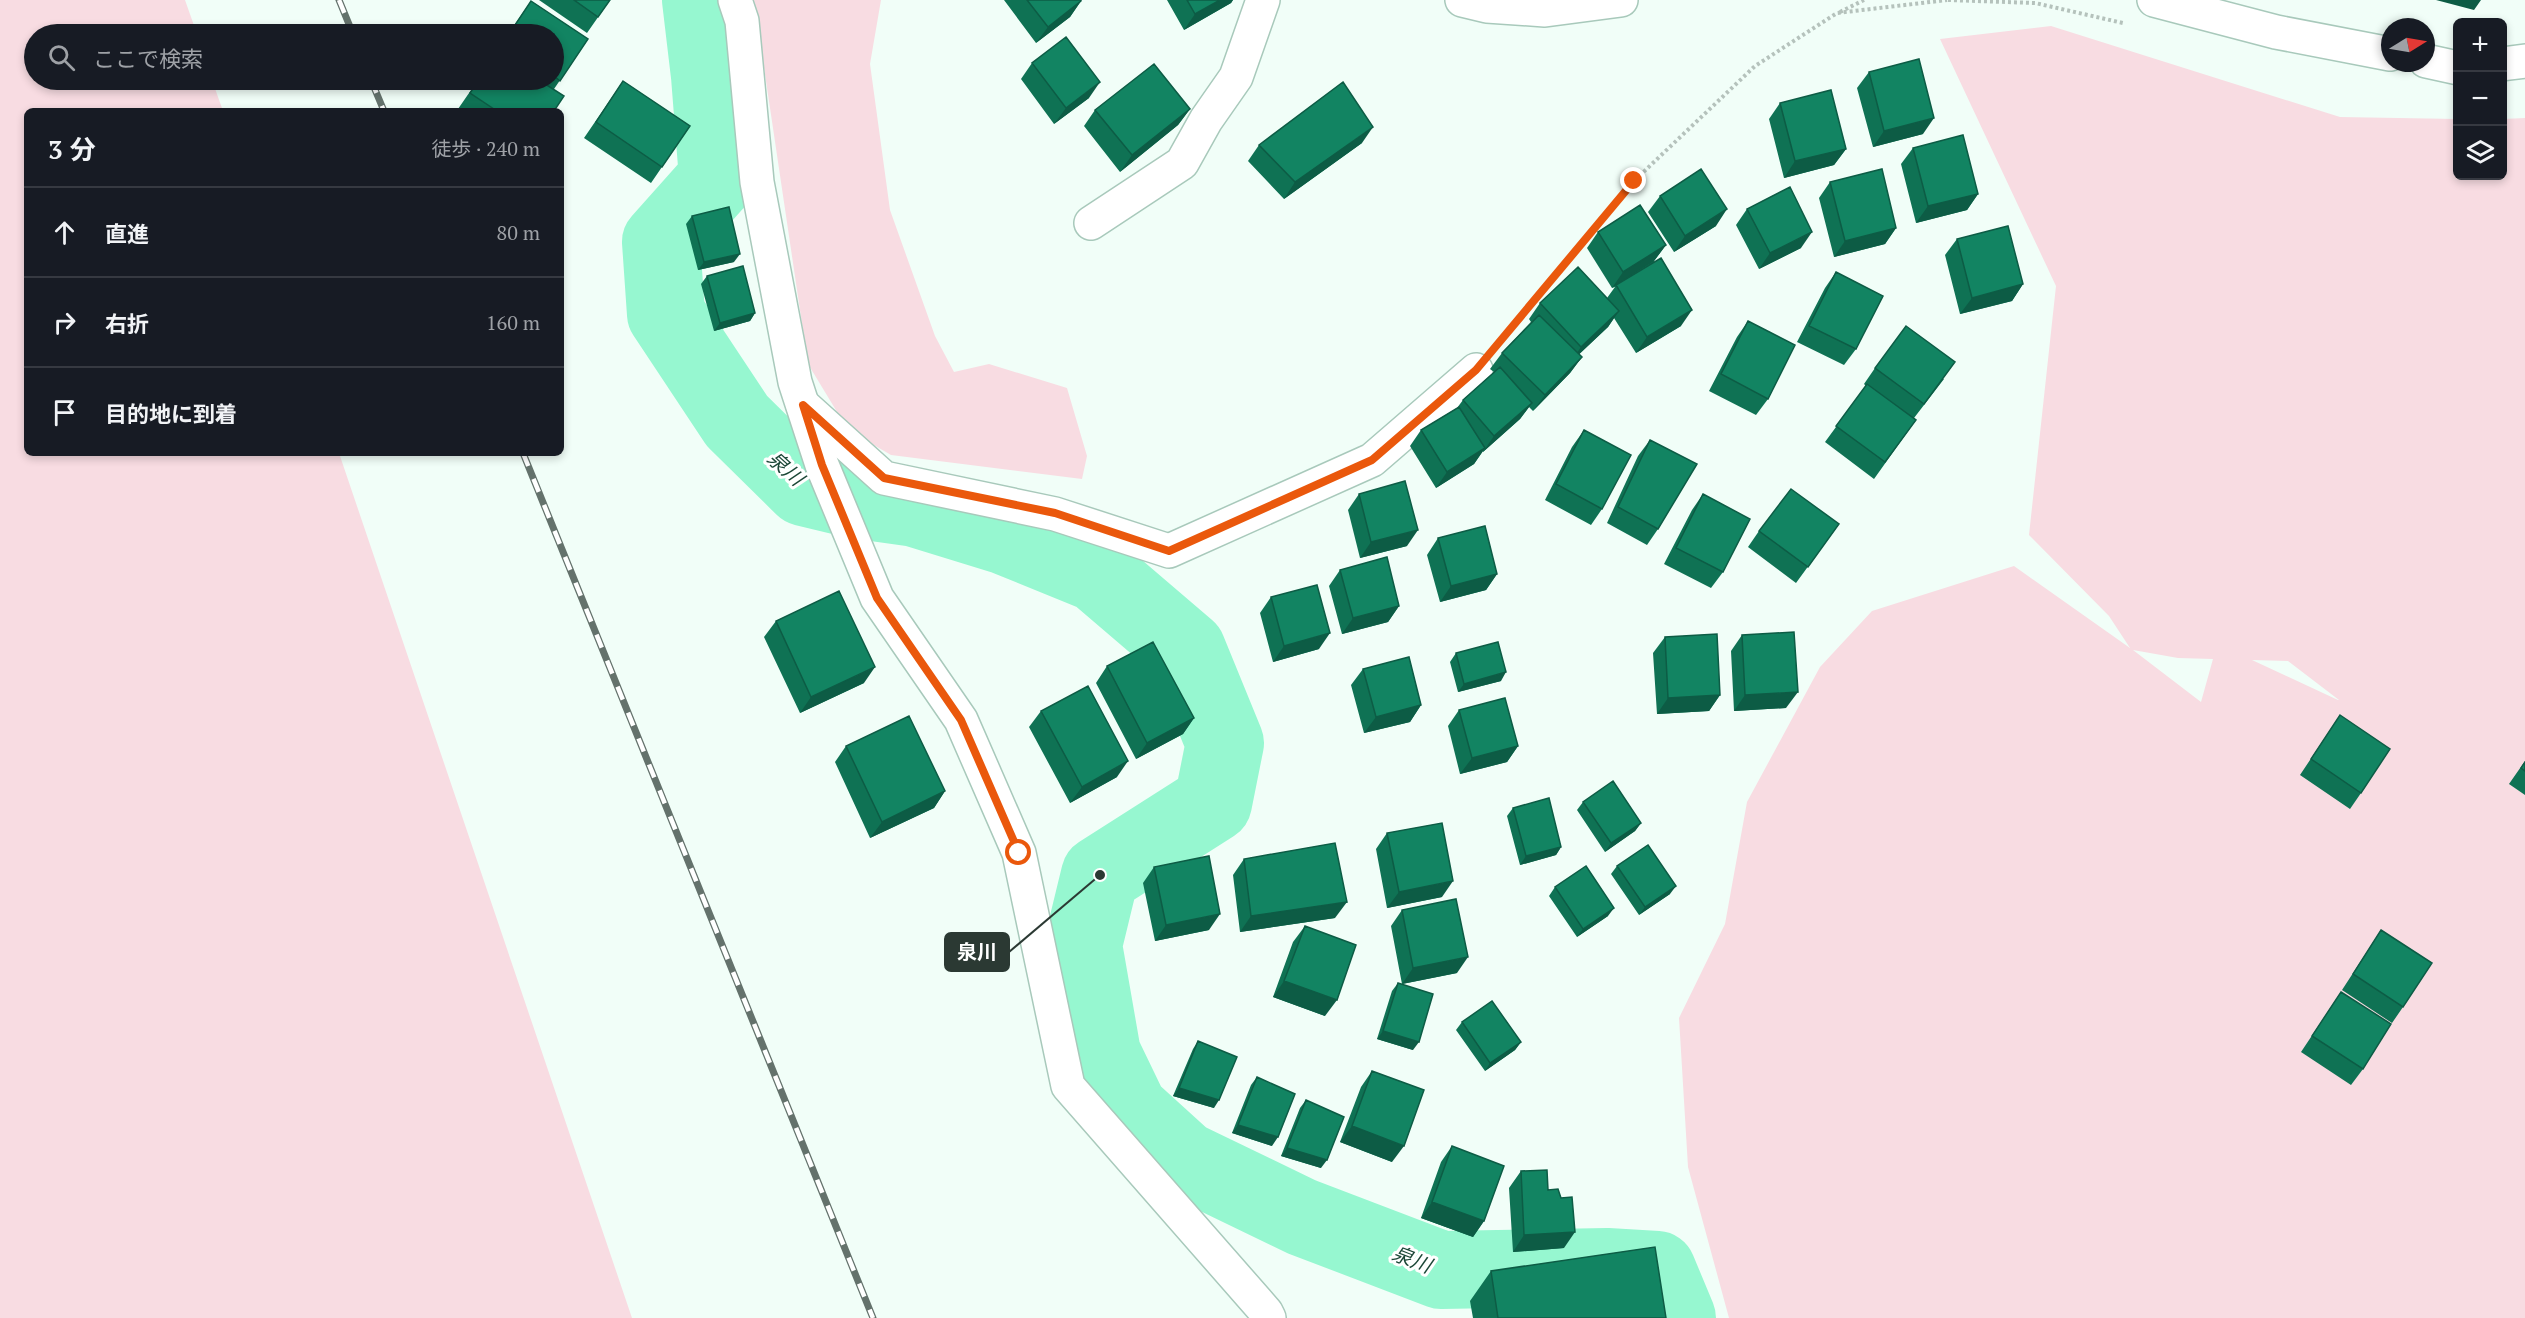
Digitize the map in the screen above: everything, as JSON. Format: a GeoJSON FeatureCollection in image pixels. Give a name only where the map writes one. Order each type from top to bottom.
{"type":"FeatureCollection","features":[{"type":"Feature","properties":{"kind":"street"},"geometry":{"type":"LineString","coordinates":[[735,0],[742,21],[758,182],[795,382],[845,526],[877,598],[961,720],[1019,853],[1068,1086],[1269,1318]]}},
{"type":"Feature","properties":{"kind":"street"},"geometry":{"type":"LineString","coordinates":[[1091,223],[1182,163],[1206,120],[1236,77],[1263,0]]}},
{"type":"Feature","properties":{"kind":"street"},"geometry":{"type":"LineString","coordinates":[[1462,0],[1487,6],[1545,10],[1621,0]]}},
{"type":"Feature","properties":{"kind":"street"},"geometry":{"type":"LineString","coordinates":[[2154,0],[2276,32],[2381,52]]}},
{"type":"Feature","properties":{"kind":"street"},"geometry":{"type":"LineString","coordinates":[[2507,63],[2525,61]]}},
{"type":"Feature","properties":{"kind":"street"},"geometry":{"type":"LineString","coordinates":[[2435,63],[2453,67]]}},
{"type":"Feature","properties":{"kind":"street"},"geometry":{"type":"LineString","coordinates":[[803,405],[884,478],[1055,513],[1169,551],[1372,460],[1476,370]]}},
{"type":"Feature","properties":{"kind":"path"},"geometry":{"type":"LineString","coordinates":[[1476,370],[1634,181],[1755,66],[1837,13],[1864,0]]}},
{"type":"Feature","properties":{"kind":"path"},"geometry":{"type":"LineString","coordinates":[[1837,13],[1948,0],[2035,3],[2131,25]]}},
{"type":"Feature","properties":{"kind":"shaded area"},"geometry":{"type":"Polygon","coordinates":[[[0,0],[185,0],[193,24],[24,24],[24,90],[216,90],[222,108],[24,108],[24,456],[340,456],[632,1318],[0,1318],[0,0]]]}},
{"type":"Feature","properties":{"kind":"shaded area"},"geometry":{"type":"Polygon","coordinates":[[[754,0],[881,0],[870,64],[890,210],[935,336],[954,372],[989,364],[1067,388],[1087,456],[1082,479],[891,455],[848,430],[808,364],[754,0]]]}},
{"type":"Feature","properties":{"kind":"shaded area"},"geometry":{"type":"Polygon","coordinates":[[[2051,26],[2340,117],[2453,119],[2453,180],[2507,180],[2507,119],[2525,118],[2525,1318],[1729,1318],[1688,1167],[1679,1018],[1725,924],[1747,802],[1820,667],[1872,611],[2014,566],[2130,648],[2109,616],[2029,535],[2056,286],[1940,39],[2051,26]],[[2133,650],[2201,702],[2213,659],[2178,658],[2133,650]],[[2252,660],[2339,700],[2288,661],[2252,660]]]}},
{"type":"Feature","properties":{"kind":"building"},"geometry":{"type":"Polygon","coordinates":[[[574,0],[610,0],[598,17],[574,0]]]}},
{"type":"Feature","properties":{"kind":"building"},"geometry":{"type":"Polygon","coordinates":[[[1027,0],[1081,0],[1081,1],[1048,27],[1027,0]]]}},
{"type":"Feature","properties":{"kind":"building"},"geometry":{"type":"Polygon","coordinates":[[[1187,0],[1220,0],[1195,14],[1187,0]]]}},
{"type":"Feature","properties":{"kind":"building"},"geometry":{"type":"Polygon","coordinates":[[[531,1],[588,39],[564,75],[564,24],[516,24],[531,1]]]}},
{"type":"Feature","properties":{"kind":"building"},"geometry":{"type":"Polygon","coordinates":[[[1066,37],[1100,82],[1066,108],[1032,63],[1066,37]]]}},
{"type":"Feature","properties":{"kind":"building"},"geometry":{"type":"Polygon","coordinates":[[[1919,59],[1934,118],[1884,131],[1869,72],[1919,59]]]}},
{"type":"Feature","properties":{"kind":"building"},"geometry":{"type":"Polygon","coordinates":[[[1154,64],[1190,109],[1132,155],[1095,110],[1154,64]]]}},
{"type":"Feature","properties":{"kind":"building"},"geometry":{"type":"Polygon","coordinates":[[[623,81],[690,126],[662,167],[596,122],[623,81]]]}},
{"type":"Feature","properties":{"kind":"building"},"geometry":{"type":"Polygon","coordinates":[[[1343,82],[1373,127],[1295,182],[1259,145],[1343,82]]]}},
{"type":"Feature","properties":{"kind":"building"},"geometry":{"type":"Polygon","coordinates":[[[472,90],[555,90],[564,96],[556,108],[492,108],[470,93],[472,90]]]}},
{"type":"Feature","properties":{"kind":"building"},"geometry":{"type":"Polygon","coordinates":[[[1831,90],[1846,149],[1795,161],[1780,103],[1831,90]]]}},
{"type":"Feature","properties":{"kind":"building"},"geometry":{"type":"Polygon","coordinates":[[[1963,135],[1978,194],[1928,206],[1913,148],[1963,135]]]}},
{"type":"Feature","properties":{"kind":"building"},"geometry":{"type":"Polygon","coordinates":[[[1701,169],[1727,209],[1685,236],[1660,196],[1701,169]]]}},
{"type":"Feature","properties":{"kind":"building"},"geometry":{"type":"Polygon","coordinates":[[[1882,169],[1896,228],[1845,241],[1830,182],[1882,169]]]}},
{"type":"Feature","properties":{"kind":"building"},"geometry":{"type":"Polygon","coordinates":[[[1790,187],[1812,232],[1770,253],[1747,209],[1790,187]]]}},
{"type":"Feature","properties":{"kind":"building"},"geometry":{"type":"Polygon","coordinates":[[[1640,205],[1666,245],[1623,272],[1598,232],[1640,205]]]}},
{"type":"Feature","properties":{"kind":"building"},"geometry":{"type":"Polygon","coordinates":[[[729,207],[740,254],[704,262],[692,216],[729,207]]]}},
{"type":"Feature","properties":{"kind":"building"},"geometry":{"type":"Polygon","coordinates":[[[2008,226],[2023,284],[1972,298],[1957,239],[2008,226]]]}},
{"type":"Feature","properties":{"kind":"building"},"geometry":{"type":"Polygon","coordinates":[[[1661,258],[1692,310],[1647,337],[1616,285],[1661,258]]]}},
{"type":"Feature","properties":{"kind":"building"},"geometry":{"type":"Polygon","coordinates":[[[743,266],[755,313],[720,323],[707,276],[743,266]]]}},
{"type":"Feature","properties":{"kind":"building"},"geometry":{"type":"Polygon","coordinates":[[[1578,267],[1619,311],[1581,347],[1540,303],[1578,267]]]}},
{"type":"Feature","properties":{"kind":"building"},"geometry":{"type":"Polygon","coordinates":[[[1836,272],[1883,296],[1856,349],[1809,326],[1836,272]]]}},
{"type":"Feature","properties":{"kind":"building"},"geometry":{"type":"Polygon","coordinates":[[[1539,315],[1582,357],[1545,395],[1502,353],[1539,315]]]}},
{"type":"Feature","properties":{"kind":"building"},"geometry":{"type":"Polygon","coordinates":[[[1748,321],[1795,345],[1768,399],[1721,374],[1748,321]]]}},
{"type":"Feature","properties":{"kind":"building"},"geometry":{"type":"Polygon","coordinates":[[[1906,326],[1955,362],[1924,404],[1875,368],[1906,326]]]}},
{"type":"Feature","properties":{"kind":"building"},"geometry":{"type":"Polygon","coordinates":[[[1500,367],[1532,403],[1494,436],[1463,400],[1500,367]]]}},
{"type":"Feature","properties":{"kind":"building"},"geometry":{"type":"Polygon","coordinates":[[[1867,384],[1916,420],[1885,462],[1836,426],[1867,384]]]}},
{"type":"Feature","properties":{"kind":"building"},"geometry":{"type":"Polygon","coordinates":[[[1459,407],[1485,448],[1447,472],[1421,430],[1459,407]]]}},
{"type":"Feature","properties":{"kind":"building"},"geometry":{"type":"Polygon","coordinates":[[[1584,430],[1631,455],[1602,509],[1556,484],[1584,430]]]}},
{"type":"Feature","properties":{"kind":"building"},"geometry":{"type":"Polygon","coordinates":[[[1650,440],[1697,464],[1658,529],[1618,507],[1650,440]]]}},
{"type":"Feature","properties":{"kind":"building"},"geometry":{"type":"Polygon","coordinates":[[[1405,481],[1418,530],[1371,542],[1359,494],[1405,481]]]}},
{"type":"Feature","properties":{"kind":"building"},"geometry":{"type":"Polygon","coordinates":[[[1791,489],[1839,524],[1808,567],[1759,531],[1791,489]]]}},
{"type":"Feature","properties":{"kind":"building"},"geometry":{"type":"Polygon","coordinates":[[[1703,494],[1750,519],[1723,572],[1676,548],[1703,494]]]}},
{"type":"Feature","properties":{"kind":"building"},"geometry":{"type":"Polygon","coordinates":[[[1485,526],[1497,574],[1451,586],[1438,538],[1485,526]]]}},
{"type":"Feature","properties":{"kind":"building"},"geometry":{"type":"Polygon","coordinates":[[[1387,557],[1399,606],[1353,618],[1340,570],[1387,557]]]}},
{"type":"Feature","properties":{"kind":"building"},"geometry":{"type":"Polygon","coordinates":[[[1317,585],[1330,633],[1284,646],[1271,597],[1317,585]]]}},
{"type":"Feature","properties":{"kind":"building"},"geometry":{"type":"Polygon","coordinates":[[[839,591],[875,667],[811,697],[776,621],[839,591]]]}},
{"type":"Feature","properties":{"kind":"building"},"geometry":{"type":"Polygon","coordinates":[[[1794,632],[1798,692],[1745,695],[1742,635],[1794,632]]]}},
{"type":"Feature","properties":{"kind":"building"},"geometry":{"type":"Polygon","coordinates":[[[1717,634],[1720,695],[1668,698],[1665,637],[1717,634]]]}},
{"type":"Feature","properties":{"kind":"building"},"geometry":{"type":"Polygon","coordinates":[[[1153,642],[1194,718],[1147,743],[1107,666],[1153,642]]]}},
{"type":"Feature","properties":{"kind":"building"},"geometry":{"type":"Polygon","coordinates":[[[1498,642],[1506,672],[1464,684],[1456,653],[1498,642]]]}},
{"type":"Feature","properties":{"kind":"building"},"geometry":{"type":"Polygon","coordinates":[[[1409,657],[1421,705],[1376,717],[1363,669],[1409,657]]]}},
{"type":"Feature","properties":{"kind":"building"},"geometry":{"type":"Polygon","coordinates":[[[1088,686],[1128,761],[1082,787],[1041,711],[1088,686]]]}},
{"type":"Feature","properties":{"kind":"building"},"geometry":{"type":"Polygon","coordinates":[[[1505,698],[1518,746],[1472,758],[1459,710],[1505,698]]]}},
{"type":"Feature","properties":{"kind":"building"},"geometry":{"type":"Polygon","coordinates":[[[2340,715],[2390,749],[2361,793],[2311,759],[2340,715]]]}},
{"type":"Feature","properties":{"kind":"building"},"geometry":{"type":"Polygon","coordinates":[[[909,716],[945,791],[882,822],[846,746],[909,716]]]}},
{"type":"Feature","properties":{"kind":"building"},"geometry":{"type":"Polygon","coordinates":[[[1613,781],[1641,823],[1611,843],[1583,802],[1613,781]]]}},
{"type":"Feature","properties":{"kind":"building"},"geometry":{"type":"Polygon","coordinates":[[[1549,798],[1561,847],[1526,856],[1513,808],[1549,798]]]}},
{"type":"Feature","properties":{"kind":"building"},"geometry":{"type":"Polygon","coordinates":[[[1442,823],[1453,881],[1399,892],[1387,833],[1442,823]]]}},
{"type":"Feature","properties":{"kind":"building"},"geometry":{"type":"Polygon","coordinates":[[[1335,843],[1347,902],[1251,916],[1244,859],[1335,843]]]}},
{"type":"Feature","properties":{"kind":"building"},"geometry":{"type":"Polygon","coordinates":[[[1648,845],[1676,886],[1645,907],[1617,866],[1648,845]]]}},
{"type":"Feature","properties":{"kind":"building"},"geometry":{"type":"Polygon","coordinates":[[[1209,856],[1220,914],[1166,925],[1154,867],[1209,856]]]}},
{"type":"Feature","properties":{"kind":"building"},"geometry":{"type":"Polygon","coordinates":[[[1586,866],[1614,908],[1583,929],[1555,887],[1586,866]]]}},
{"type":"Feature","properties":{"kind":"building"},"geometry":{"type":"Polygon","coordinates":[[[1456,899],[1468,957],[1413,968],[1402,910],[1456,899]]]}},
{"type":"Feature","properties":{"kind":"building"},"geometry":{"type":"Polygon","coordinates":[[[1305,926],[1356,945],[1337,1000],[1284,981],[1305,926]]]}},
{"type":"Feature","properties":{"kind":"building"},"geometry":{"type":"Polygon","coordinates":[[[2381,930],[2432,963],[2403,1007],[2353,974],[2381,930]]]}},
{"type":"Feature","properties":{"kind":"building"},"geometry":{"type":"Polygon","coordinates":[[[1398,983],[1433,994],[1419,1042],[1383,1031],[1398,983]]]}},
{"type":"Feature","properties":{"kind":"building"},"geometry":{"type":"Polygon","coordinates":[[[2341,992],[2391,1024],[2363,1069],[2312,1036],[2341,992]]]}},
{"type":"Feature","properties":{"kind":"building"},"geometry":{"type":"Polygon","coordinates":[[[1492,1001],[1521,1042],[1490,1063],[1462,1022],[1492,1001]]]}},
{"type":"Feature","properties":{"kind":"building"},"geometry":{"type":"Polygon","coordinates":[[[1198,1041],[1237,1057],[1219,1100],[1179,1088],[1198,1041]]]}},
{"type":"Feature","properties":{"kind":"building"},"geometry":{"type":"Polygon","coordinates":[[[1372,1071],[1424,1090],[1404,1146],[1352,1126],[1372,1071]]]}},
{"type":"Feature","properties":{"kind":"building"},"geometry":{"type":"Polygon","coordinates":[[[1257,1077],[1295,1094],[1278,1137],[1238,1125],[1257,1077]]]}},
{"type":"Feature","properties":{"kind":"building"},"geometry":{"type":"Polygon","coordinates":[[[1306,1100],[1344,1117],[1327,1160],[1287,1148],[1306,1100]]]}},
{"type":"Feature","properties":{"kind":"building"},"geometry":{"type":"Polygon","coordinates":[[[1452,1146],[1504,1166],[1484,1221],[1432,1202],[1452,1146]]]}},
{"type":"Feature","properties":{"kind":"building"},"geometry":{"type":"Polygon","coordinates":[[[1547,1170],[1548,1190],[1558,1189],[1561,1198],[1572,1197],[1575,1232],[1524,1235],[1521,1171],[1547,1170]]]}},
{"type":"Feature","properties":{"kind":"building"},"geometry":{"type":"Polygon","coordinates":[[[1655,1247],[1666,1318],[1498,1318],[1491,1271],[1655,1247]]]}},
{"type":"Feature","properties":{"kind":"waterway","name":"泉川"},"geometry":{"type":"LineString","coordinates":[[701,0],[718,178],[661,242],[666,314],[737,421],[804,487],[858,500],[915,508],[1006,536],[1097,573],[1187,650],[1225,743],[1213,803],[1100,875],[1083,945],[1102,1054],[1129,1110],[1184,1160],[1302,1217],[1441,1270],[1607,1267],[1657,1270],[1677,1318]]}},
{"type":"Feature","properties":{"kind":"railway"},"geometry":{"type":"LineString","coordinates":[[339,0],[349,24]]}},
{"type":"Feature","properties":{"kind":"railway"},"geometry":{"type":"LineString","coordinates":[[375,90],[383,108]]}},
{"type":"Feature","properties":{"kind":"railway"},"geometry":{"type":"LineString","coordinates":[[524,456],[873,1318]]}},
{"type":"Feature","properties":{"kind":"place","name":"泉川"},"geometry":{"type":"Point","coordinates":[1100,875]}},
{"type":"Feature","properties":{"kind":"route"},"geometry":{"type":"LineString","coordinates":[[1019,853],[961,720],[877,598],[845,526],[803,405],[884,478],[1055,513],[1169,551],[1372,460],[1476,370],[1634,181]]}}]}
